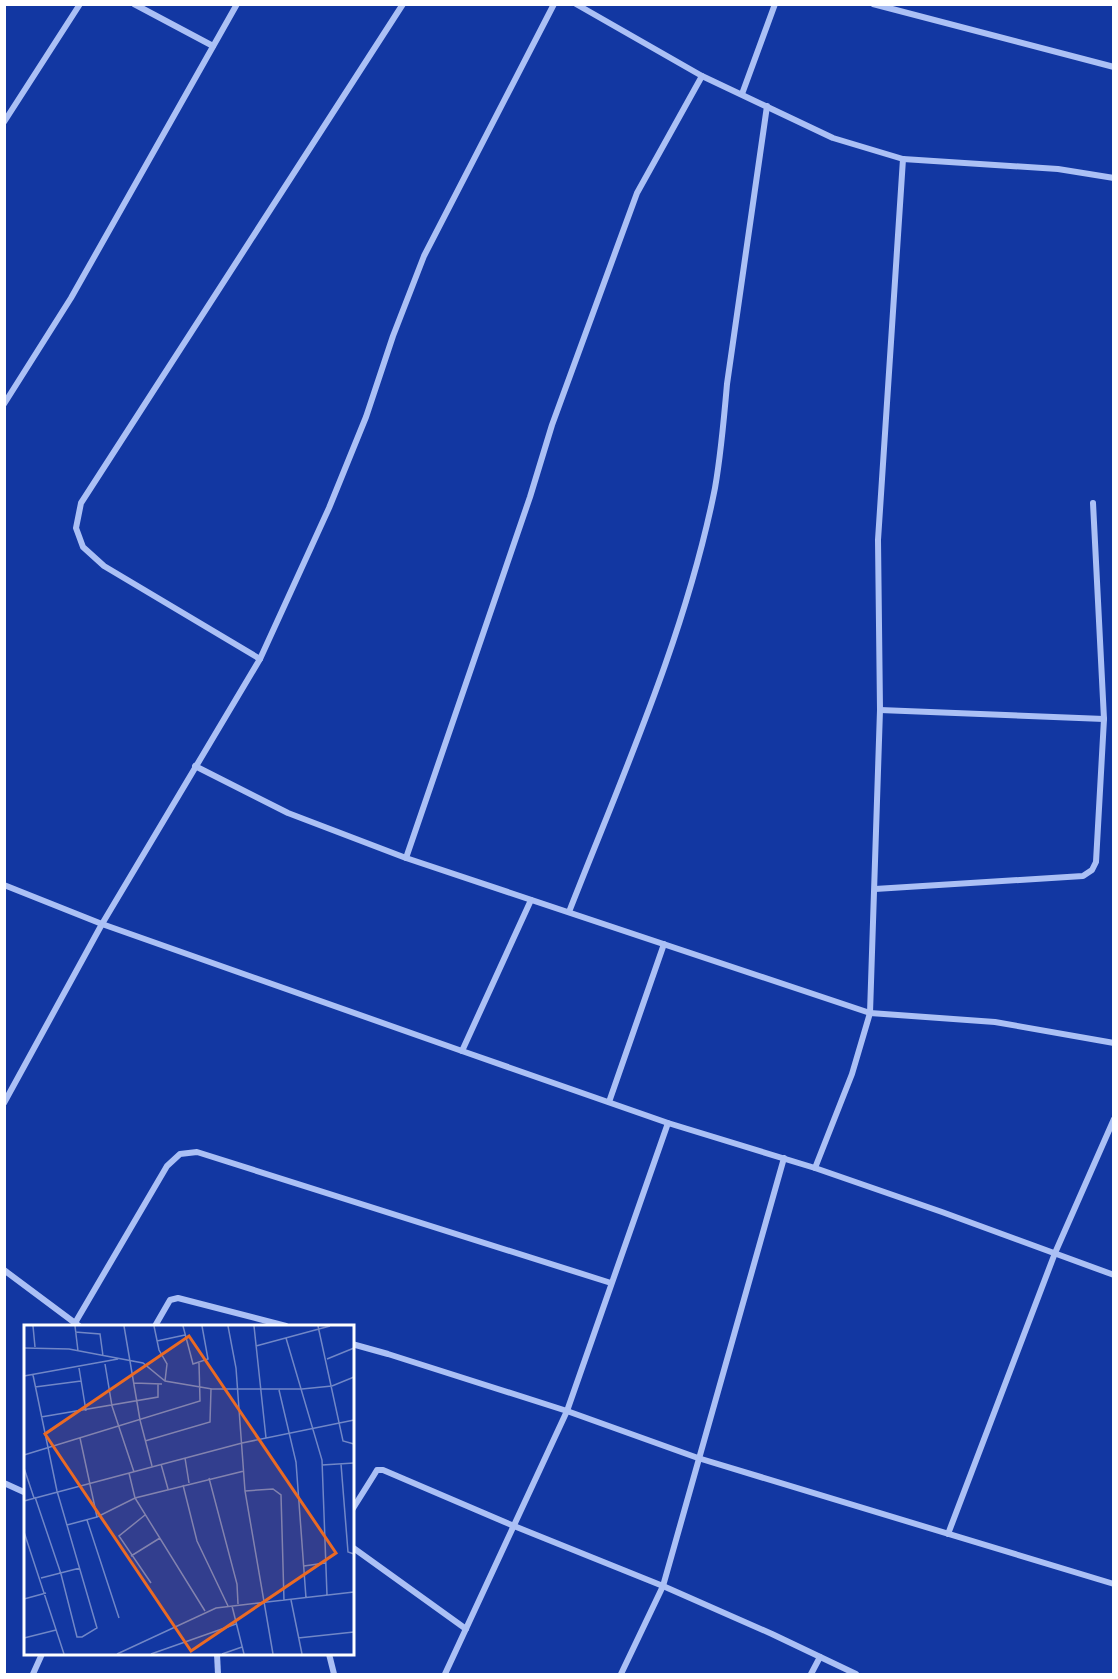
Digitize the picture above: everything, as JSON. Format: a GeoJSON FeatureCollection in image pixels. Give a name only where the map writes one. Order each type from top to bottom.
{"type":"FeatureCollection","features":[{"type":"Feature","properties":{"kind":"street"},"geometry":{"type":"LineString","coordinates":[[4,122],[80,4]]}},
{"type":"Feature","properties":{"kind":"street"},"geometry":{"type":"LineString","coordinates":[[134,4],[213,46]]}},
{"type":"Feature","properties":{"kind":"street"},"geometry":{"type":"LineString","coordinates":[[4,404],[71,298],[237,4]]}},
{"type":"Feature","properties":{"kind":"street"},"geometry":{"type":"LineString","coordinates":[[260,659],[104,566],[83,547],[76,528],[81,503],[403,4]]}},
{"type":"Feature","properties":{"kind":"street"},"geometry":{"type":"LineString","coordinates":[[4,1103],[102,924],[260,659],[329,508],[366,417],[393,336],[424,256],[554,4]]}},
{"type":"Feature","properties":{"kind":"street"},"geometry":{"type":"LineString","coordinates":[[576,4],[702,76],[833,138],[903,159],[1058,169],[1113,178]]}},
{"type":"Feature","properties":{"kind":"street"},"geometry":{"type":"LineString","coordinates":[[742,94],[775,4]]}},
{"type":"Feature","properties":{"kind":"street"},"geometry":{"type":"LineString","coordinates":[[873,4],[1113,67]]}},
{"type":"Feature","properties":{"kind":"street"},"geometry":{"type":"LineString","coordinates":[[406,858],[530,497],[552,425],[637,193],[702,76]]}},
{"type":"Feature","properties":{"kind":"street"},"geometry":{"type":"LineString","coordinates":[[569,912],[646,718],[671,648],[696,564],[715,487],[727,384],[767,106]]}},
{"type":"Feature","properties":{"kind":"street"},"geometry":{"type":"LineString","coordinates":[[815,1168],[852,1074],[870,1013],[879,710],[878,540],[903,159]]}},
{"type":"Feature","properties":{"kind":"street"},"geometry":{"type":"LineString","coordinates":[[875,889],[1083,876],[1092,870],[1096,862],[1104,719],[1093,503]]}},
{"type":"Feature","properties":{"kind":"street"},"geometry":{"type":"LineString","coordinates":[[879,710],[1104,719]]}},
{"type":"Feature","properties":{"kind":"street"},"geometry":{"type":"LineString","coordinates":[[195,766],[288,813],[406,858],[870,1013],[995,1022],[1113,1043]]}},
{"type":"Feature","properties":{"kind":"street"},"geometry":{"type":"LineString","coordinates":[[4,885],[102,924],[462,1051],[668,1123],[815,1168],[1113,1275]]}},
{"type":"Feature","properties":{"kind":"street"},"geometry":{"type":"LineString","coordinates":[[462,1051],[531,900]]}},
{"type":"Feature","properties":{"kind":"street"},"geometry":{"type":"LineString","coordinates":[[609,1102],[664,944]]}},
{"type":"Feature","properties":{"kind":"street"},"geometry":{"type":"LineString","coordinates":[[948,1534],[1055,1253],[1113,1119]]}},
{"type":"Feature","properties":{"kind":"street"},"geometry":{"type":"LineString","coordinates":[[445,1674],[567,1411],[668,1123]]}},
{"type":"Feature","properties":{"kind":"street"},"geometry":{"type":"LineString","coordinates":[[4,1270],[77,1325],[167,1166],[180,1154],[197,1152],[611,1284]]}},
{"type":"Feature","properties":{"kind":"street"},"geometry":{"type":"LineString","coordinates":[[621,1674],[663,1586],[784,1158]]}},
{"type":"Feature","properties":{"kind":"street"},"geometry":{"type":"LineString","coordinates":[[156,1325],[170,1300],[178,1298],[282,1325]]}},
{"type":"Feature","properties":{"kind":"street"},"geometry":{"type":"LineString","coordinates":[[354,1345],[567,1411],[698,1458],[1113,1584]]}},
{"type":"Feature","properties":{"kind":"street"},"geometry":{"type":"LineString","coordinates":[[354,1507],[377,1470],[383,1470],[663,1586],[856,1674]]}},
{"type":"Feature","properties":{"kind":"street"},"geometry":{"type":"LineString","coordinates":[[4,1483],[24,1492]]}},
{"type":"Feature","properties":{"kind":"street"},"geometry":{"type":"LineString","coordinates":[[354,1548],[466,1629]]}},
{"type":"Feature","properties":{"kind":"street"},"geometry":{"type":"LineString","coordinates":[[33,1674],[41,1655]]}},
{"type":"Feature","properties":{"kind":"street"},"geometry":{"type":"LineString","coordinates":[[217,1655],[218,1674]]}},
{"type":"Feature","properties":{"kind":"street"},"geometry":{"type":"LineString","coordinates":[[329,1655],[334,1674]]}},
{"type":"Feature","properties":{"kind":"street"},"geometry":{"type":"LineString","coordinates":[[812,1674],[820,1657]]}}]}
